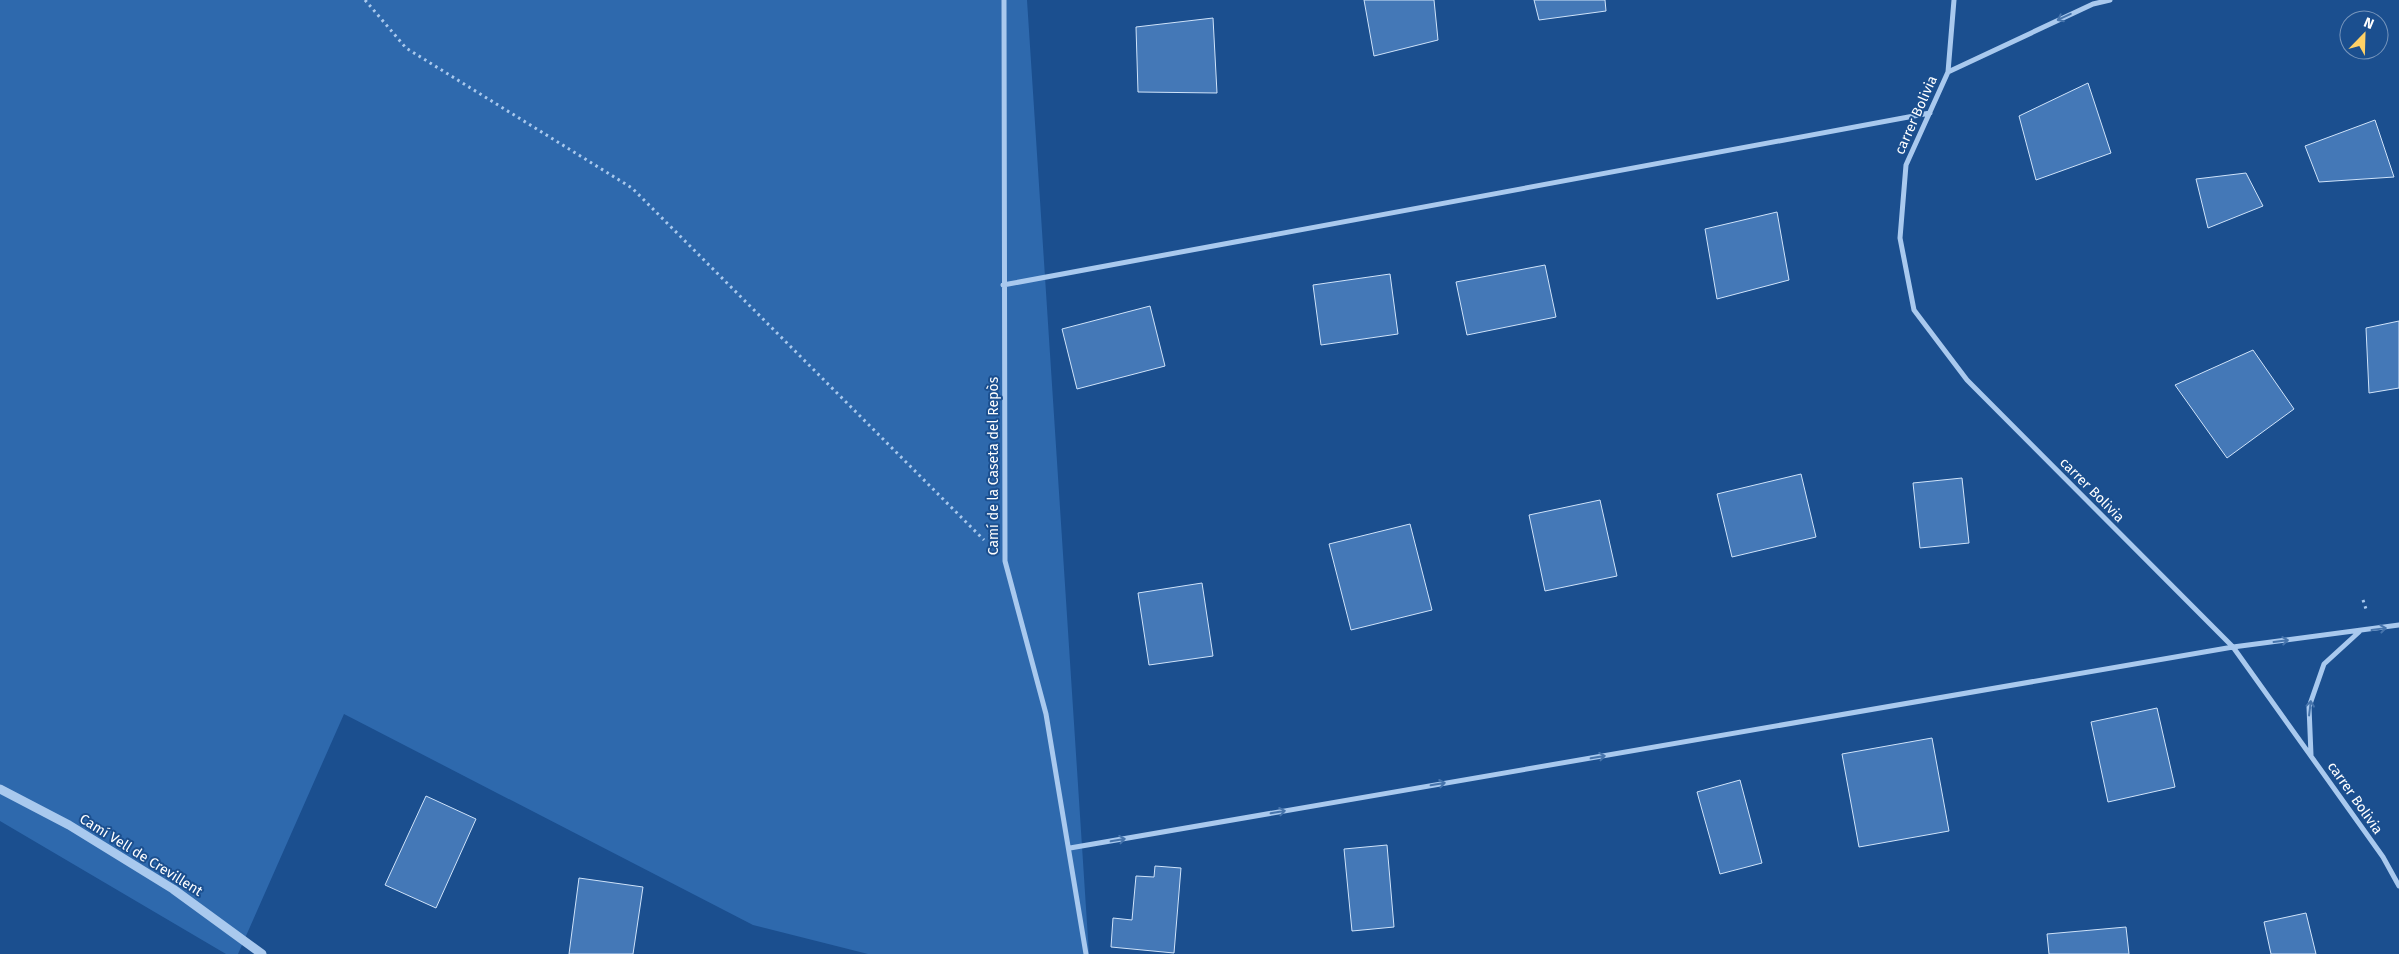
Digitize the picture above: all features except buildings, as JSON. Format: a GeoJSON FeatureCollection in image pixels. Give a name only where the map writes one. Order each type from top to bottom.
{"type":"FeatureCollection","features":[{"type":"Feature","properties":{"kind":"street","name":"Camí de la Caseta del Repòs"},"geometry":{"type":"LineString","coordinates":[[1004,0],[1004,560],[1046,714],[1070,848],[1086,954]]}},
{"type":"Feature","properties":{"kind":"street","name":"carrer Bolivia"},"geometry":{"type":"LineString","coordinates":[[1954,0],[1948,72],[1906,165],[1900,238],[1914,310],[1967,380],[2233,647],[2383,857],[2399,886]]}},
{"type":"Feature","properties":{"kind":"street"},"geometry":{"type":"LineString","coordinates":[[1948,72],[2093,4],[2110,0]]}},
{"type":"Feature","properties":{"kind":"street"},"geometry":{"type":"LineString","coordinates":[[1003,285],[1930,113]]}},
{"type":"Feature","properties":{"kind":"street"},"geometry":{"type":"LineString","coordinates":[[1070,848],[2233,647],[2399,625]]}},
{"type":"Feature","properties":{"kind":"street"},"geometry":{"type":"LineString","coordinates":[[2311,756],[2308,707],[2324,664],[2360,631]]}},
{"type":"Feature","properties":{"kind":"street","name":"Camí Vell de Crevillent"},"geometry":{"type":"LineString","coordinates":[[0,789],[69,825],[173,889],[262,954]]}},
{"type":"Feature","properties":{"kind":"path"},"geometry":{"type":"LineString","coordinates":[[366,0],[406,48],[632,188],[1004,560]]}},
{"type":"Feature","properties":{"kind":"shaded area"},"geometry":{"type":"Polygon","coordinates":[[[0,0],[1027,0],[1089,954],[868,954],[753,925],[344,714],[238,954],[226,954],[0,821],[0,0]]]}}]}
